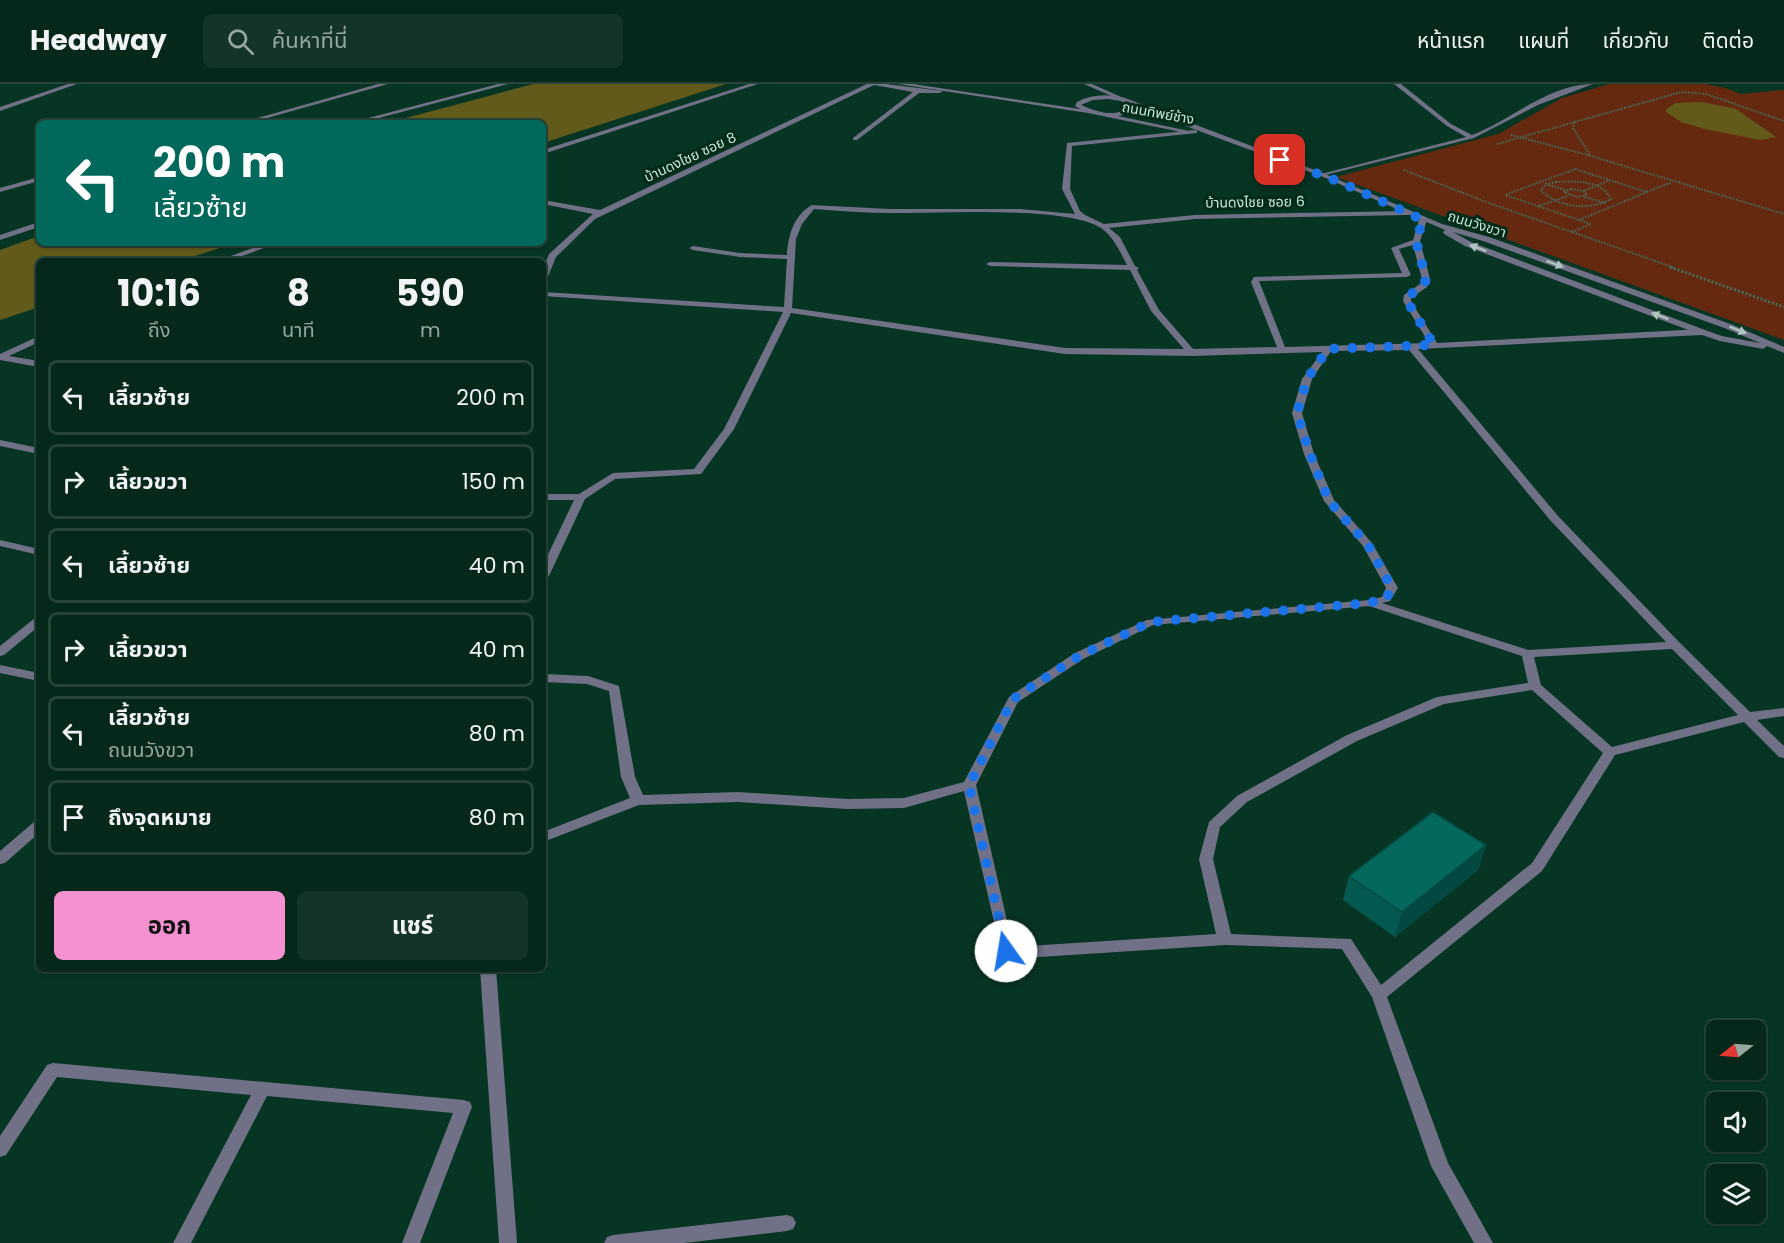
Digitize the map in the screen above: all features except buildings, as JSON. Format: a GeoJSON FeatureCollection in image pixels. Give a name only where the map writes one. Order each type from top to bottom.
{"type":"FeatureCollection","features":[{"type":"Feature","properties":{"kind":"street"},"geometry":{"type":"LineString","coordinates":[[0,109],[74,84]]}},
{"type":"Feature","properties":{"kind":"street"},"geometry":{"type":"LineString","coordinates":[[254,120],[385,84]]}},
{"type":"Feature","properties":{"kind":"street"},"geometry":{"type":"LineString","coordinates":[[364,120],[505,84]]}},
{"type":"Feature","properties":{"kind":"street"},"geometry":{"type":"LineString","coordinates":[[546,151],[755,84]]}},
{"type":"Feature","properties":{"kind":"street"},"geometry":{"type":"LineString","coordinates":[[873,84],[918,91],[940,91]]}},
{"type":"Feature","properties":{"kind":"street","name":"บ้านดงไชย ซอย 8"},"geometry":{"type":"LineString","coordinates":[[546,271],[552,256],[592,217],[873,84]]}},
{"type":"Feature","properties":{"kind":"street"},"geometry":{"type":"LineString","coordinates":[[901,84],[1096,114],[1114,115],[1129,112],[1134,107],[1132,104]]}},
{"type":"Feature","properties":{"kind":"street"},"geometry":{"type":"LineString","coordinates":[[921,84],[940,91]]}},
{"type":"Feature","properties":{"kind":"street"},"geometry":{"type":"LineString","coordinates":[[1086,99],[1088,84],[1125,100]]}},
{"type":"Feature","properties":{"kind":"street"},"geometry":{"type":"LineString","coordinates":[[1397,84],[1449,125],[1472,137]]}},
{"type":"Feature","properties":{"kind":"street"},"geometry":{"type":"LineString","coordinates":[[1323,175],[1472,137],[1491,130],[1517,113],[1560,92],[1590,84]]}},
{"type":"Feature","properties":{"kind":"street"},"geometry":{"type":"LineString","coordinates":[[855,139],[918,91]]}},
{"type":"Feature","properties":{"kind":"street"},"geometry":{"type":"LineString","coordinates":[[1025,104],[1079,103],[1086,99],[1105,97],[1125,100]]}},
{"type":"Feature","properties":{"kind":"street","name":"ถนนวังขวา"},"geometry":{"type":"LineString","coordinates":[[1125,100],[1323,175],[1423,220],[1486,239],[1730,327],[1780,349]]}},
{"type":"Feature","properties":{"kind":"street"},"geometry":{"type":"LineString","coordinates":[[1079,103],[1078,106],[1088,112]]}},
{"type":"Feature","properties":{"kind":"street","name":"ถนนทิพย์ช้าง"},"geometry":{"type":"LineString","coordinates":[[1096,114],[1216,136]]}},
{"type":"Feature","properties":{"kind":"street"},"geometry":{"type":"LineString","coordinates":[[1082,217],[1077,212],[1066,189],[1069,144],[1195,132]]}},
{"type":"Feature","properties":{"kind":"street"},"geometry":{"type":"LineString","coordinates":[[0,190],[36,180]]}},
{"type":"Feature","properties":{"kind":"street"},"geometry":{"type":"LineString","coordinates":[[546,202],[602,213]]}},
{"type":"Feature","properties":{"kind":"street"},"geometry":{"type":"LineString","coordinates":[[546,570],[581,497],[613,476],[697,472],[729,429],[788,310],[789,257],[792,239],[798,223],[812,207],[890,211],[1020,211],[1082,217],[1103,226],[1116,237],[1135,268],[1155,311],[1192,353]]}},
{"type":"Feature","properties":{"kind":"street","name":"บ้านดงไชย ซอย 6"},"geometry":{"type":"LineString","coordinates":[[1103,226],[1206,216],[1408,213]]}},
{"type":"Feature","properties":{"kind":"street"},"geometry":{"type":"LineString","coordinates":[[1423,220],[1416,241],[1426,279],[1424,285],[1407,297],[1407,301],[1434,345]]}},
{"type":"Feature","properties":{"kind":"street"},"geometry":{"type":"LineString","coordinates":[[0,238],[36,225]]}},
{"type":"Feature","properties":{"kind":"street"},"geometry":{"type":"LineString","coordinates":[[1439,226],[1468,244],[1702,332],[1720,338],[1780,349]]}},
{"type":"Feature","properties":{"kind":"street"},"geometry":{"type":"LineString","coordinates":[[1282,350],[1255,282],[1257,279],[1407,275],[1395,248],[1416,241]]}},
{"type":"Feature","properties":{"kind":"street"},"geometry":{"type":"LineString","coordinates":[[230,258],[264,246]]}},
{"type":"Feature","properties":{"kind":"street"},"geometry":{"type":"LineString","coordinates":[[693,248],[732,255],[789,257]]}},
{"type":"Feature","properties":{"kind":"street"},"geometry":{"type":"LineString","coordinates":[[990,264],[1135,268]]}},
{"type":"Feature","properties":{"kind":"street"},"geometry":{"type":"LineString","coordinates":[[546,294],[788,310],[1065,351],[1192,353],[1411,347],[1702,332]]}},
{"type":"Feature","properties":{"kind":"street"},"geometry":{"type":"LineString","coordinates":[[0,357],[36,340]]}},
{"type":"Feature","properties":{"kind":"street"},"geometry":{"type":"LineString","coordinates":[[1411,347],[1554,518],[1675,645],[1784,754]]}},
{"type":"Feature","properties":{"kind":"street"},"geometry":{"type":"LineString","coordinates":[[1328,349],[1307,379],[1297,413],[1329,501],[1368,545],[1392,588],[1386,599],[1369,603],[1151,622],[1079,656],[1013,699],[969,785],[1007,953],[1225,939],[1346,943],[1379,995],[1440,1166],[1484,1243]]}},
{"type":"Feature","properties":{"kind":"street"},"geometry":{"type":"LineString","coordinates":[[0,357],[36,363]]}},
{"type":"Feature","properties":{"kind":"street"},"geometry":{"type":"LineString","coordinates":[[0,443],[36,450]]}},
{"type":"Feature","properties":{"kind":"street"},"geometry":{"type":"LineString","coordinates":[[546,497],[581,497]]}},
{"type":"Feature","properties":{"kind":"street"},"geometry":{"type":"LineString","coordinates":[[0,543],[36,551]]}},
{"type":"Feature","properties":{"kind":"street"},"geometry":{"type":"LineString","coordinates":[[1369,603],[1527,654],[1675,645]]}},
{"type":"Feature","properties":{"kind":"street"},"geometry":{"type":"LineString","coordinates":[[2,647],[36,622]]}},
{"type":"Feature","properties":{"kind":"street"},"geometry":{"type":"LineString","coordinates":[[1527,654],[1534,686],[1610,752]]}},
{"type":"Feature","properties":{"kind":"street"},"geometry":{"type":"LineString","coordinates":[[0,669],[36,676]]}},
{"type":"Feature","properties":{"kind":"street"},"geometry":{"type":"LineString","coordinates":[[546,678],[588,680],[615,689],[615,704],[628,777],[638,800]]}},
{"type":"Feature","properties":{"kind":"street"},"geometry":{"type":"LineString","coordinates":[[1225,939],[1206,859],[1214,825],[1242,799],[1352,738],[1441,700],[1534,686]]}},
{"type":"Feature","properties":{"kind":"street"},"geometry":{"type":"LineString","coordinates":[[1379,995],[1537,867],[1610,752],[1746,717],[1784,712]]}},
{"type":"Feature","properties":{"kind":"street"},"geometry":{"type":"LineString","coordinates":[[546,836],[638,800],[738,797],[848,804],[904,803],[969,785]]}},
{"type":"Feature","properties":{"kind":"street"},"geometry":{"type":"LineString","coordinates":[[2,856],[36,828]]}},
{"type":"Feature","properties":{"kind":"street"},"geometry":{"type":"LineString","coordinates":[[488,972],[507,1243]]}},
{"type":"Feature","properties":{"kind":"street"},"geometry":{"type":"LineString","coordinates":[[0,1150],[52,1070],[464,1107],[411,1243]]}},
{"type":"Feature","properties":{"kind":"street"},"geometry":{"type":"LineString","coordinates":[[182,1243],[263,1088]]}},
{"type":"Feature","properties":{"kind":"street"},"geometry":{"type":"LineString","coordinates":[[613,1243],[787,1223]]}},
{"type":"Feature","properties":{"kind":"path"},"geometry":{"type":"LineString","coordinates":[[1490,146],[1681,92],[1706,94],[1784,121]]}},
{"type":"Feature","properties":{"kind":"path"},"geometry":{"type":"LineString","coordinates":[[1574,122],[1573,128],[1590,156]]}},
{"type":"Feature","properties":{"kind":"path"},"geometry":{"type":"LineString","coordinates":[[1522,137],[1784,214]]}},
{"type":"Feature","properties":{"kind":"path"},"geometry":{"type":"LineString","coordinates":[[1413,166],[1404,170],[1784,307]]}},
{"type":"Feature","properties":{"kind":"path"},"geometry":{"type":"LineString","coordinates":[[1571,232],[1591,224],[1505,195],[1575,169],[1647,192]]}},
{"type":"Feature","properties":{"kind":"path"},"geometry":{"type":"LineString","coordinates":[[1539,182],[1565,190],[1583,191],[1610,180]]}},
{"type":"Feature","properties":{"kind":"path"},"geometry":{"type":"LineString","coordinates":[[1579,220],[1673,181]]}},
{"type":"Feature","properties":{"kind":"path"},"geometry":{"type":"LineString","coordinates":[[1571,182],[1595,186],[1606,191],[1611,197],[1605,203],[1579,205],[1556,200],[1542,193],[1541,188],[1546,184],[1571,182]]}},
{"type":"Feature","properties":{"kind":"path"},"geometry":{"type":"LineString","coordinates":[[1565,190],[1564,192],[1569,196]]}},
{"type":"Feature","properties":{"kind":"path"},"geometry":{"type":"LineString","coordinates":[[1583,191],[1587,194],[1584,197]]}},
{"type":"Feature","properties":{"kind":"path"},"geometry":{"type":"LineString","coordinates":[[1538,207],[1569,196],[1584,197],[1614,206]]}},
{"type":"Feature","properties":{"kind":"shaded area"},"geometry":{"type":"Polygon","coordinates":[[[533,84],[726,84],[546,142],[546,120],[398,120],[533,84]]]}},
{"type":"Feature","properties":{"kind":"shaded area"},"geometry":{"type":"Polygon","coordinates":[[[1609,84],[1706,84],[1741,94],[1784,90],[1784,340],[1336,177],[1498,134],[1562,98],[1609,84]]]}},
{"type":"Feature","properties":{"kind":"shaded area"},"geometry":{"type":"Polygon","coordinates":[[[1702,102],[1736,109],[1776,137],[1760,140],[1705,129],[1681,122],[1666,112],[1666,109],[1676,103],[1702,102]]]}},
{"type":"Feature","properties":{"kind":"shaded area"},"geometry":{"type":"Polygon","coordinates":[[[36,237],[36,246],[226,246],[189,258],[36,258],[36,308],[0,320],[0,250],[36,237]]]}},
{"type":"Feature","properties":{"kind":"route"},"geometry":{"type":"LineString","coordinates":[[1006,951],[969,785],[1013,699],[1079,656],[1151,622],[1230,613],[1369,603],[1386,599],[1392,588],[1368,545],[1329,501],[1297,413],[1307,379],[1328,349],[1434,345],[1407,301],[1407,297],[1424,285],[1426,279],[1416,241],[1423,220],[1340,182],[1280,160]]}}]}
